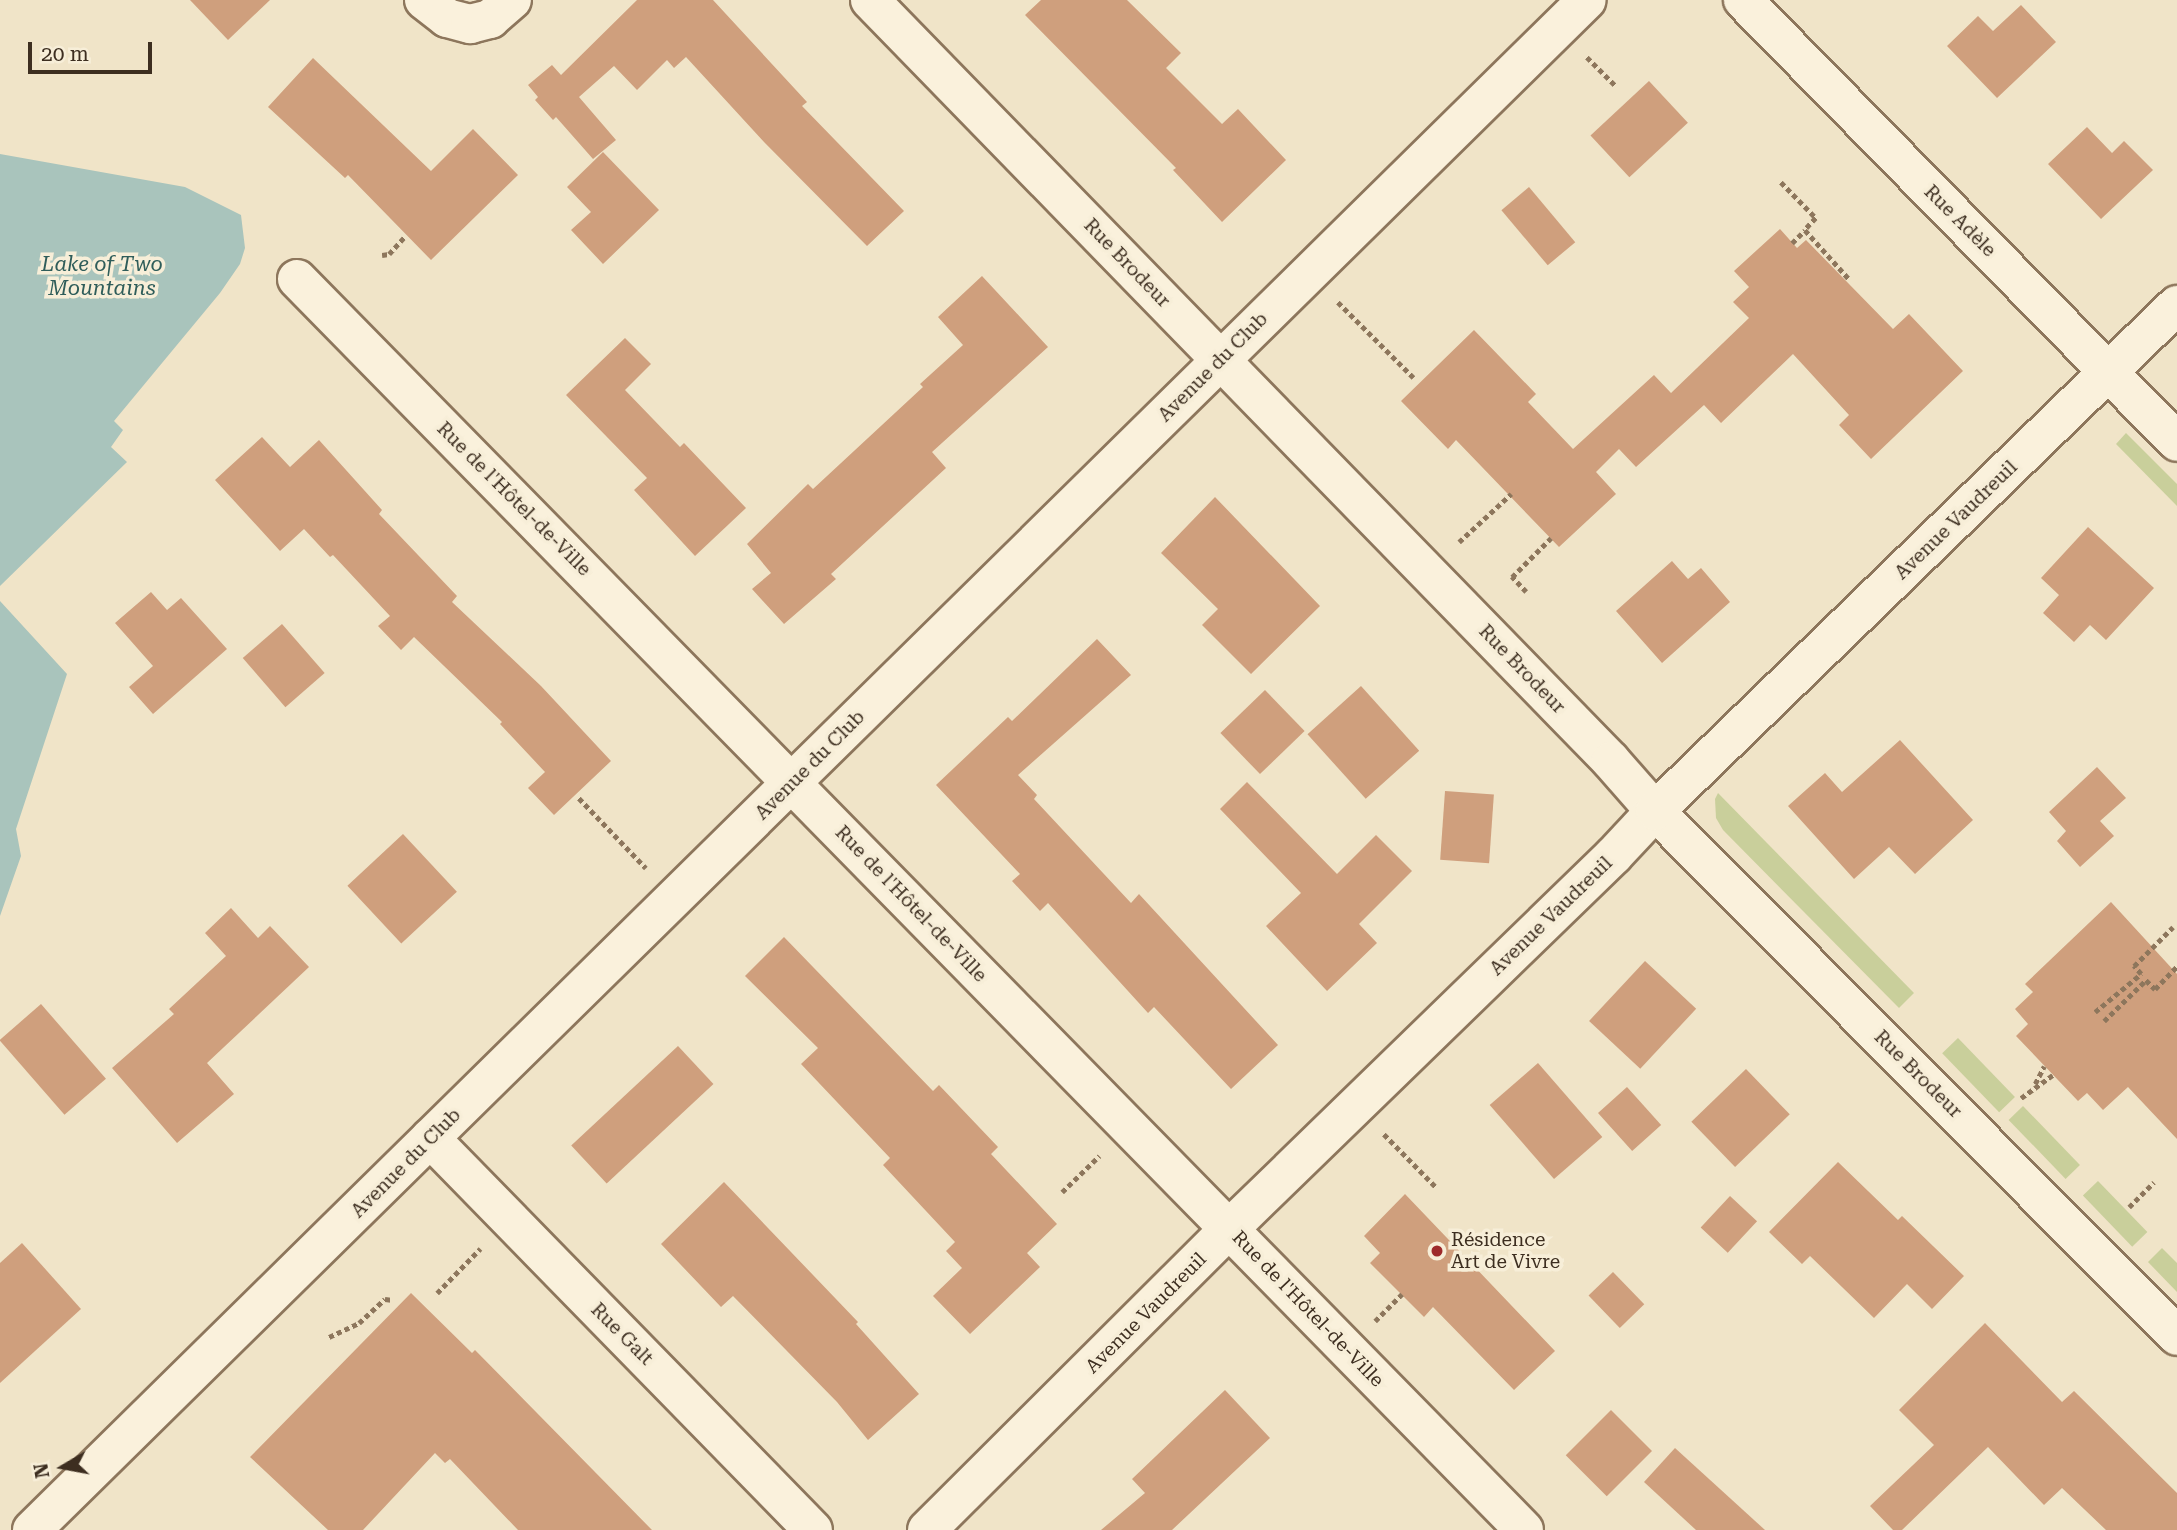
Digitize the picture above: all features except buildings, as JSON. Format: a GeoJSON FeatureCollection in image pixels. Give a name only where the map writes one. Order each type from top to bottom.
{"type":"FeatureCollection","features":[{"type":"Feature","properties":{"kind":"street"},"geometry":{"type":"LineString","coordinates":[[424,0],[447,18],[470,24],[489,19],[512,0]]}},
{"type":"Feature","properties":{"kind":"street","name":"Rue Brodeur"},"geometry":{"type":"LineString","coordinates":[[870,0],[1611,761],[1655,811],[2177,1336]]}},
{"type":"Feature","properties":{"kind":"street","name":"Avenue du Club"},"geometry":{"type":"LineString","coordinates":[[32,1530],[1587,0]]}},
{"type":"Feature","properties":{"kind":"street","name":"Rue Adèle"},"geometry":{"type":"LineString","coordinates":[[1743,0],[2177,442]]}},
{"type":"Feature","properties":{"kind":"street","name":"Rue de l'Hôtel-de-Ville"},"geometry":{"type":"LineString","coordinates":[[297,279],[1524,1530]]}},
{"type":"Feature","properties":{"kind":"street","name":"Avenue Vaudreuil"},"geometry":{"type":"LineString","coordinates":[[927,1530],[1229,1229],[1605,864],[1655,811],[2177,305]]}},
{"type":"Feature","properties":{"kind":"street","name":"Rue Galt"},"geometry":{"type":"LineString","coordinates":[[430,1138],[813,1530]]}},
{"type":"Feature","properties":{"kind":"path"},"geometry":{"type":"LineString","coordinates":[[1579,49],[1616,86]]}},
{"type":"Feature","properties":{"kind":"path"},"geometry":{"type":"LineString","coordinates":[[1781,182],[1816,218],[1792,243]]}},
{"type":"Feature","properties":{"kind":"path"},"geometry":{"type":"LineString","coordinates":[[1805,230],[1850,280]]}},
{"type":"Feature","properties":{"kind":"path"},"geometry":{"type":"LineString","coordinates":[[382,255],[389,254],[406,235]]}},
{"type":"Feature","properties":{"kind":"path"},"geometry":{"type":"LineString","coordinates":[[1329,293],[1414,378]]}},
{"type":"Feature","properties":{"kind":"path"},"geometry":{"type":"LineString","coordinates":[[1451,534],[1461,544],[1511,494]]}},
{"type":"Feature","properties":{"kind":"path"},"geometry":{"type":"LineString","coordinates":[[1527,592],[1512,577],[1551,538]]}},
{"type":"Feature","properties":{"kind":"path"},"geometry":{"type":"LineString","coordinates":[[579,798],[675,898]]}},
{"type":"Feature","properties":{"kind":"path"},"geometry":{"type":"LineString","coordinates":[[2095,1012],[2141,974],[2134,966],[2173,927]]}},
{"type":"Feature","properties":{"kind":"path"},"geometry":{"type":"LineString","coordinates":[[2104,1021],[2146,980],[2155,989],[2177,966]]}},
{"type":"Feature","properties":{"kind":"path"},"geometry":{"type":"LineString","coordinates":[[2035,1085],[2044,1066]]}},
{"type":"Feature","properties":{"kind":"path"},"geometry":{"type":"LineString","coordinates":[[2021,1098],[2053,1074]]}},
{"type":"Feature","properties":{"kind":"path"},"geometry":{"type":"LineString","coordinates":[[1062,1192],[1129,1127]]}},
{"type":"Feature","properties":{"kind":"path"},"geometry":{"type":"LineString","coordinates":[[1378,1128],[1437,1188]]}},
{"type":"Feature","properties":{"kind":"path"},"geometry":{"type":"LineString","coordinates":[[2129,1207],[2154,1182]]}},
{"type":"Feature","properties":{"kind":"path"},"geometry":{"type":"LineString","coordinates":[[437,1293],[510,1220]]}},
{"type":"Feature","properties":{"kind":"path"},"geometry":{"type":"LineString","coordinates":[[1367,1329],[1402,1294]]}},
{"type":"Feature","properties":{"kind":"path"},"geometry":{"type":"LineString","coordinates":[[329,1337],[359,1323],[373,1307],[386,1299],[393,1300]]}},
{"type":"Feature","properties":{"kind":"green space"},"geometry":{"type":"Polygon","coordinates":[[[2126,433],[2177,484],[2177,506],[2116,444],[2126,433]]]}},
{"type":"Feature","properties":{"kind":"green space"},"geometry":{"type":"Polygon","coordinates":[[[1718,793],[1914,993],[1899,1008],[1723,830],[1716,818],[1715,799],[1718,793]]]}},
{"type":"Feature","properties":{"kind":"green space"},"geometry":{"type":"Polygon","coordinates":[[[1958,1038],[2015,1097],[1999,1112],[1942,1053],[1958,1038]]]}},
{"type":"Feature","properties":{"kind":"green space"},"geometry":{"type":"Polygon","coordinates":[[[2023,1106],[2080,1165],[2066,1179],[2009,1120],[2023,1106]]]}},
{"type":"Feature","properties":{"kind":"green space"},"geometry":{"type":"Polygon","coordinates":[[[2098,1181],[2147,1232],[2132,1247],[2083,1196],[2098,1181]]]}},
{"type":"Feature","properties":{"kind":"green space"},"geometry":{"type":"Polygon","coordinates":[[[2162,1248],[2177,1263],[2177,1292],[2148,1262],[2162,1248]]]}},
{"type":"Feature","properties":{"kind":"water","name":"Lake of Two Mountains"},"geometry":{"type":"Polygon","coordinates":[[[0,154],[185,187],[241,215],[245,248],[240,264],[220,293],[114,421],[123,430],[111,447],[127,462],[0,586],[0,154]]]}},
{"type":"Feature","properties":{"kind":"water"},"geometry":{"type":"Polygon","coordinates":[[[0,601],[67,674],[16,829],[21,856],[0,916],[0,601]]]}},
{"type":"Feature","properties":{"kind":"place","name":"Résidence Art de Vivre"},"geometry":{"type":"Point","coordinates":[1437,1251]}}]}
